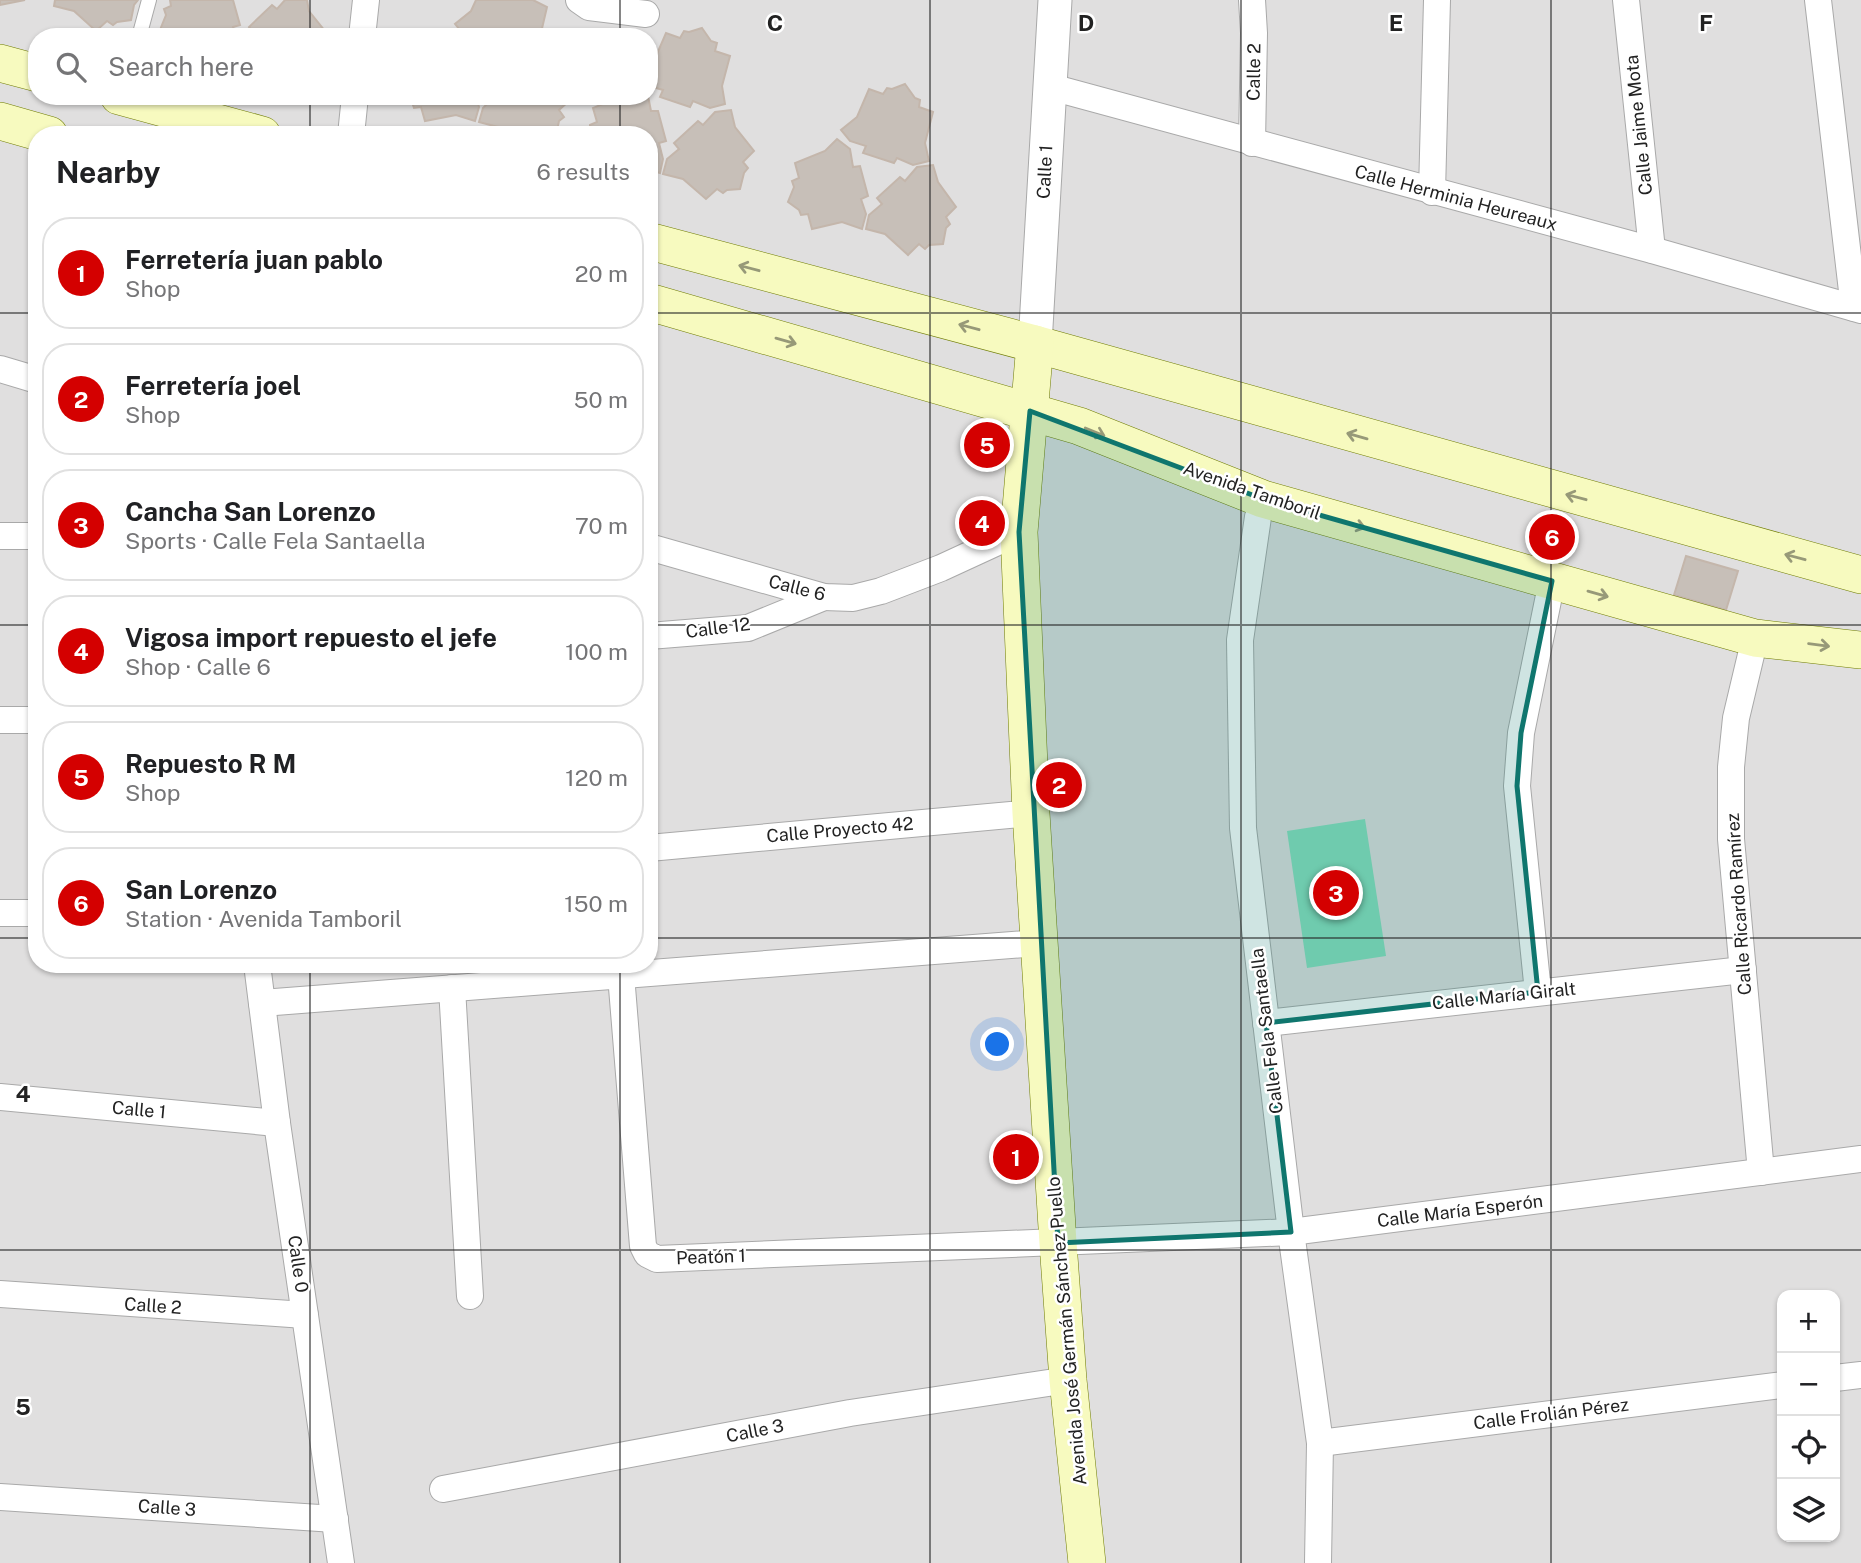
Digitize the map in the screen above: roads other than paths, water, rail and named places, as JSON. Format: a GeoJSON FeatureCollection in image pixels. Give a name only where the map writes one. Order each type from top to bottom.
{"type":"FeatureCollection","features":[{"type":"Feature","properties":{"kind":"main road"},"geometry":{"type":"LineString","coordinates":[[0,63],[28,71]]}},
{"type":"Feature","properties":{"kind":"main road"},"geometry":{"type":"LineString","coordinates":[[151,105],[229,126]]}},
{"type":"Feature","properties":{"kind":"main road"},"geometry":{"type":"LineString","coordinates":[[0,121],[28,129]]}},
{"type":"Feature","properties":{"kind":"main road"},"geometry":{"type":"LineString","coordinates":[[658,243],[1035,344],[1466,467],[1861,575]]}},
{"type":"Feature","properties":{"kind":"main road","name":"Avenida Tamboril"},"geometry":{"type":"LineString","coordinates":[[658,305],[1079,426],[1263,499],[1755,638],[1861,650]]}},
{"type":"Feature","properties":{"kind":"main road","name":"Avenida José Germán Sánchez Puello"},"geometry":{"type":"LineString","coordinates":[[1035,344],[1019,532],[1038,943],[1068,1380],[1087,1563]]}},
{"type":"Feature","properties":{"kind":"street"},"geometry":{"type":"LineString","coordinates":[[363,28],[366,0]]}},
{"type":"Feature","properties":{"kind":"street"},"geometry":{"type":"LineString","coordinates":[[579,0],[589,7],[646,14]]}},
{"type":"Feature","properties":{"kind":"street","name":"Calle 1"},"geometry":{"type":"LineString","coordinates":[[1035,344],[1055,0]]}},
{"type":"Feature","properties":{"kind":"street","name":"Calle 2"},"geometry":{"type":"LineString","coordinates":[[1252,0],[1252,143]]}},
{"type":"Feature","properties":{"kind":"street"},"geometry":{"type":"LineString","coordinates":[[1433,192],[1437,0]]}},
{"type":"Feature","properties":{"kind":"street","name":"Calle Jaime Mota"},"geometry":{"type":"LineString","coordinates":[[1626,0],[1652,250]]}},
{"type":"Feature","properties":{"kind":"street"},"geometry":{"type":"LineString","coordinates":[[1818,0],[1857,309]]}},
{"type":"Feature","properties":{"kind":"street","name":"Calle Herminia Heureaux"},"geometry":{"type":"LineString","coordinates":[[1051,87],[1652,250],[1857,309]]}},
{"type":"Feature","properties":{"kind":"street"},"geometry":{"type":"LineString","coordinates":[[352,126],[354,105]]}},
{"type":"Feature","properties":{"kind":"street"},"geometry":{"type":"LineString","coordinates":[[0,369],[28,377]]}},
{"type":"Feature","properties":{"kind":"street","name":"Calle Fela Santaella"},"geometry":{"type":"LineString","coordinates":[[1263,499],[1240,640],[1243,828],[1291,1233],[1320,1443],[1318,1563]]}},
{"type":"Feature","properties":{"kind":"street","name":"Calle 6"},"geometry":{"type":"LineString","coordinates":[[658,550],[824,597],[853,598],[881,591],[941,568],[1019,532]]}},
{"type":"Feature","properties":{"kind":"street"},"geometry":{"type":"LineString","coordinates":[[0,536],[28,536]]}},
{"type":"Feature","properties":{"kind":"street"},"geometry":{"type":"LineString","coordinates":[[1538,992],[1517,786],[1521,733],[1552,581]]}},
{"type":"Feature","properties":{"kind":"street","name":"Calle 12"},"geometry":{"type":"LineString","coordinates":[[658,635],[748,628],[824,597]]}},
{"type":"Feature","properties":{"kind":"street","name":"Calle Ricardo Ramírez"},"geometry":{"type":"LineString","coordinates":[[1755,638],[1736,718],[1731,767],[1731,839],[1761,1172]]}},
{"type":"Feature","properties":{"kind":"street"},"geometry":{"type":"LineString","coordinates":[[0,720],[28,720]]}},
{"type":"Feature","properties":{"kind":"street","name":"Calle Proyecto 42"},"geometry":{"type":"LineString","coordinates":[[658,847],[1031,813]]}},
{"type":"Feature","properties":{"kind":"street"},"geometry":{"type":"LineString","coordinates":[[0,913],[28,913]]}},
{"type":"Feature","properties":{"kind":"street"},"geometry":{"type":"LineString","coordinates":[[658,972],[1038,943]]}},
{"type":"Feature","properties":{"kind":"street","name":"Calle María Giralt"},"geometry":{"type":"LineString","coordinates":[[1266,1023],[1743,970]]}},
{"type":"Feature","properties":{"kind":"street","name":"Calle 0"},"geometry":{"type":"LineString","coordinates":[[258,973],[277,1123],[341,1563]]}},
{"type":"Feature","properties":{"kind":"street"},"geometry":{"type":"LineString","coordinates":[[262,1003],[647,973]]}},
{"type":"Feature","properties":{"kind":"street","name":"Peatón 1"},"geometry":{"type":"LineString","coordinates":[[621,975],[643,1246],[647,1254],[657,1259],[1058,1243]]}},
{"type":"Feature","properties":{"kind":"street"},"geometry":{"type":"LineString","coordinates":[[452,988],[470,1296]]}},
{"type":"Feature","properties":{"kind":"street","name":"Calle 1"},"geometry":{"type":"LineString","coordinates":[[0,1097],[277,1123]]}},
{"type":"Feature","properties":{"kind":"street","name":"Calle María Esperón"},"geometry":{"type":"LineString","coordinates":[[1058,1243],[1291,1233],[1861,1159]]}},
{"type":"Feature","properties":{"kind":"street","name":"Calle 2"},"geometry":{"type":"LineString","coordinates":[[0,1294],[305,1315]]}},
{"type":"Feature","properties":{"kind":"street"},"geometry":{"type":"LineString","coordinates":[[1840,1377],[1861,1375]]}},
{"type":"Feature","properties":{"kind":"street","name":"Calle 3"},"geometry":{"type":"LineString","coordinates":[[443,1489],[850,1413],[1068,1380]]}},
{"type":"Feature","properties":{"kind":"street","name":"Calle Frolián Pérez"},"geometry":{"type":"LineString","coordinates":[[1320,1443],[1777,1386]]}},
{"type":"Feature","properties":{"kind":"street","name":"Calle 3"},"geometry":{"type":"LineString","coordinates":[[0,1497],[335,1519]]}},
{"type":"Feature","properties":{"kind":"lane"},"geometry":{"type":"LineString","coordinates":[[141,28],[149,0]]}},
{"type":"Feature","properties":{"kind":"place","name":"Repuesto R M"},"geometry":{"type":"Point","coordinates":[987,445]}},
{"type":"Feature","properties":{"kind":"place","name":"Vigosa import repuesto el jefe"},"geometry":{"type":"Point","coordinates":[982,523]}},
{"type":"Feature","properties":{"kind":"place","name":"San Lorenzo"},"geometry":{"type":"Point","coordinates":[1552,537]}},
{"type":"Feature","properties":{"kind":"place","name":"Ferretería joel"},"geometry":{"type":"Point","coordinates":[1059,785]}},
{"type":"Feature","properties":{"kind":"place","name":"Cancha San Lorenzo"},"geometry":{"type":"Point","coordinates":[1336,893]}},
{"type":"Feature","properties":{"kind":"place","name":"Ferretería juan pablo"},"geometry":{"type":"Point","coordinates":[1016,1157]}}]}
